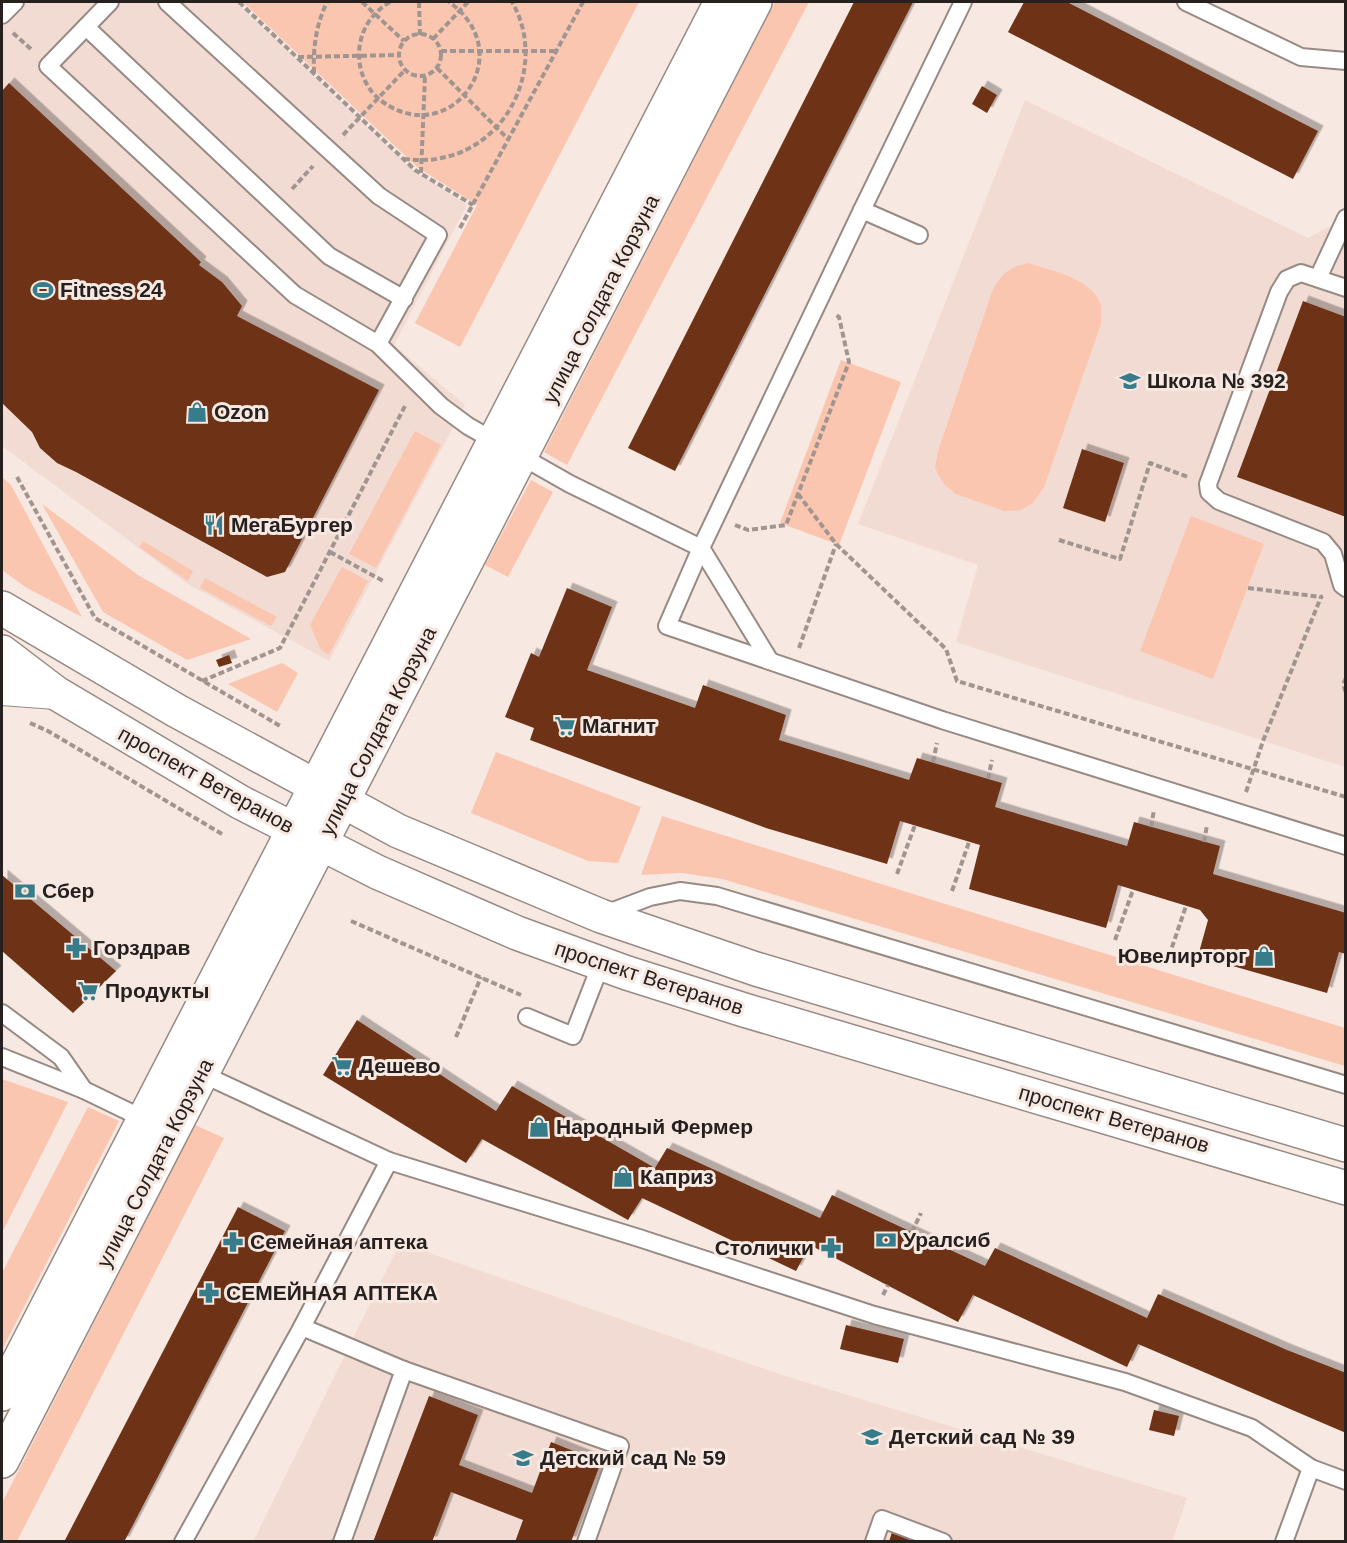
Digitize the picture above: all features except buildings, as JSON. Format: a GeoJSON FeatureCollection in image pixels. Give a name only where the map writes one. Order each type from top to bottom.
{"type":"FeatureCollection","features":[{"type":"Feature","properties":{"kind":"main road","name":"улица Солдата Корзуна"},"geometry":{"type":"LineString","coordinates":[[2,1461],[158,1126],[507,449],[721,2]]}},
{"type":"Feature","properties":{"kind":"main road","name":"улица Солдата Корзуна"},"geometry":{"type":"LineString","coordinates":[[507,449],[755,2]]}},
{"type":"Feature","properties":{"kind":"main road","name":"проспект Ветеранов"},"geometry":{"type":"LineString","coordinates":[[2,608],[167,706],[398,831],[601,916],[756,969],[1346,1145]]}},
{"type":"Feature","properties":{"kind":"main road","name":"проспект Ветеранов"},"geometry":{"type":"LineString","coordinates":[[2,652],[56,693],[232,798],[377,872],[517,933],[601,964],[744,1010],[1346,1188]]}},
{"type":"Feature","properties":{"kind":"main road","name":"улица Солдата Корзуна"},"geometry":{"type":"LineString","coordinates":[[2,1394],[158,1126]]}},
{"type":"Feature","properties":{"kind":"street"},"geometry":{"type":"LineString","coordinates":[[2,689],[56,693]]}},
{"type":"Feature","properties":{"kind":"lane"},"geometry":{"type":"LineString","coordinates":[[2,15],[15,2]]}},
{"type":"Feature","properties":{"kind":"lane"},"geometry":{"type":"LineString","coordinates":[[110,2],[48,66],[295,295],[378,344],[441,406],[468,426],[570,484],[701,548],[770,661]]}},
{"type":"Feature","properties":{"kind":"lane"},"geometry":{"type":"LineString","coordinates":[[167,2],[379,196],[438,235],[378,344]]}},
{"type":"Feature","properties":{"kind":"lane"},"geometry":{"type":"LineString","coordinates":[[963,2],[701,548],[667,626],[942,720],[1346,846]]}},
{"type":"Feature","properties":{"kind":"lane"},"geometry":{"type":"LineString","coordinates":[[1186,2],[1301,57],[1346,61]]}},
{"type":"Feature","properties":{"kind":"lane"},"geometry":{"type":"LineString","coordinates":[[86,27],[329,256],[404,299]]}},
{"type":"Feature","properties":{"kind":"lane"},"geometry":{"type":"LineString","coordinates":[[862,210],[920,236]]}},
{"type":"Feature","properties":{"kind":"lane"},"geometry":{"type":"LineString","coordinates":[[1318,278],[1346,218]]}},
{"type":"Feature","properties":{"kind":"lane"},"geometry":{"type":"LineString","coordinates":[[1344,586],[1333,554],[1323,542],[1219,501],[1209,492],[1208,484],[1279,292],[1287,279],[1301,273],[1346,288]]}},
{"type":"Feature","properties":{"kind":"lane"},"geometry":{"type":"LineString","coordinates":[[601,916],[650,897],[680,891],[717,896],[1346,1085]]}},
{"type":"Feature","properties":{"kind":"lane"},"geometry":{"type":"LineString","coordinates":[[527,1017],[573,1036],[601,964]]}},
{"type":"Feature","properties":{"kind":"lane"},"geometry":{"type":"LineString","coordinates":[[2,1013],[61,1057],[84,1090]]}},
{"type":"Feature","properties":{"kind":"lane"},"geometry":{"type":"LineString","coordinates":[[2,1057],[84,1090],[158,1126]]}},
{"type":"Feature","properties":{"kind":"lane"},"geometry":{"type":"LineString","coordinates":[[188,1067],[389,1161],[639,1238],[874,1315],[1125,1382],[1252,1428],[1311,1468],[1346,1481]]}},
{"type":"Feature","properties":{"kind":"lane"},"geometry":{"type":"LineString","coordinates":[[183,1542],[302,1327],[389,1161]]}},
{"type":"Feature","properties":{"kind":"lane"},"geometry":{"type":"LineString","coordinates":[[302,1327],[404,1370],[620,1446],[586,1542]]}},
{"type":"Feature","properties":{"kind":"lane"},"geometry":{"type":"LineString","coordinates":[[342,1542],[404,1370]]}},
{"type":"Feature","properties":{"kind":"lane"},"geometry":{"type":"LineString","coordinates":[[1284,1542],[1311,1468]]}},
{"type":"Feature","properties":{"kind":"lane"},"geometry":{"type":"LineString","coordinates":[[874,1542],[882,1519],[943,1542]]}},
{"type":"Feature","properties":{"kind":"path"},"geometry":{"type":"LineString","coordinates":[[239,2],[404,159],[421,173],[473,205],[583,2]]}},
{"type":"Feature","properties":{"kind":"path"},"geometry":{"type":"LineString","coordinates":[[314,74],[315,36],[320,16],[327,2]]}},
{"type":"Feature","properties":{"kind":"path"},"geometry":{"type":"LineString","coordinates":[[362,2],[404,41]]}},
{"type":"Feature","properties":{"kind":"path"},"geometry":{"type":"LineString","coordinates":[[390,2],[375,13],[360,40],[358,56],[361,72],[378,99],[406,114],[423,115],[445,109],[464,95],[479,67],[480,51],[477,36],[470,21],[448,2]]}},
{"type":"Feature","properties":{"kind":"path"},"geometry":{"type":"LineString","coordinates":[[419,2],[420,35]]}},
{"type":"Feature","properties":{"kind":"path"},"geometry":{"type":"LineString","coordinates":[[433,39],[468,2]]}},
{"type":"Feature","properties":{"kind":"path"},"geometry":{"type":"LineString","coordinates":[[404,159],[442,158],[462,152],[497,128],[510,111],[520,92],[527,51],[524,30],[512,2]]}},
{"type":"Feature","properties":{"kind":"path"},"geometry":{"type":"LineString","coordinates":[[424,34],[433,39],[441,51],[440,60],[437,68],[425,76],[414,76],[405,70],[399,61],[399,55],[404,41],[413,35],[420,35],[424,34]]}},
{"type":"Feature","properties":{"kind":"path"},"geometry":{"type":"LineString","coordinates":[[441,51],[556,51]]}},
{"type":"Feature","properties":{"kind":"path"},"geometry":{"type":"LineString","coordinates":[[298,57],[399,55]]}},
{"type":"Feature","properties":{"kind":"path"},"geometry":{"type":"LineString","coordinates":[[437,68],[508,139]]}},
{"type":"Feature","properties":{"kind":"path"},"geometry":{"type":"LineString","coordinates":[[338,141],[405,70]]}},
{"type":"Feature","properties":{"kind":"path"},"geometry":{"type":"LineString","coordinates":[[421,173],[425,76]]}},
{"type":"Feature","properties":{"kind":"path"},"geometry":{"type":"LineString","coordinates":[[290,191],[316,163]]}},
{"type":"Feature","properties":{"kind":"path"},"geometry":{"type":"LineString","coordinates":[[716,517],[748,530],[786,525],[849,362],[839,317],[816,306]]}},
{"type":"Feature","properties":{"kind":"path"},"geometry":{"type":"LineString","coordinates":[[202,681],[280,648],[408,400]]}},
{"type":"Feature","properties":{"kind":"path"},"geometry":{"type":"LineString","coordinates":[[1059,540],[1120,559],[1150,463],[1208,484]]}},
{"type":"Feature","properties":{"kind":"path"},"geometry":{"type":"LineString","coordinates":[[17,477],[95,618],[282,727]]}},
{"type":"Feature","properties":{"kind":"path"},"geometry":{"type":"LineString","coordinates":[[798,494],[836,544],[946,649],[957,681],[1346,797]]}},
{"type":"Feature","properties":{"kind":"path"},"geometry":{"type":"LineString","coordinates":[[792,669],[836,544]]}},
{"type":"Feature","properties":{"kind":"path"},"geometry":{"type":"LineString","coordinates":[[330,552],[385,582]]}},
{"type":"Feature","properties":{"kind":"path"},"geometry":{"type":"LineString","coordinates":[[1248,588],[1321,597],[1344,586]]}},
{"type":"Feature","properties":{"kind":"path"},"geometry":{"type":"LineString","coordinates":[[1240,813],[1263,741],[1321,597]]}},
{"type":"Feature","properties":{"kind":"path"},"geometry":{"type":"LineString","coordinates":[[1346,678],[1344,684],[1346,693]]}},
{"type":"Feature","properties":{"kind":"path"},"geometry":{"type":"LineString","coordinates":[[22,719],[48,731],[222,834]]}},
{"type":"Feature","properties":{"kind":"path"},"geometry":{"type":"LineString","coordinates":[[897,874],[915,825]]}},
{"type":"Feature","properties":{"kind":"path"},"geometry":{"type":"LineString","coordinates":[[952,891],[969,842]]}},
{"type":"Feature","properties":{"kind":"path"},"geometry":{"type":"LineString","coordinates":[[1115,940],[1132,890]]}},
{"type":"Feature","properties":{"kind":"path"},"geometry":{"type":"LineString","coordinates":[[1169,956],[1186,906]]}},
{"type":"Feature","properties":{"kind":"path"},"geometry":{"type":"LineString","coordinates":[[351,921],[523,996]]}},
{"type":"Feature","properties":{"kind":"path"},"geometry":{"type":"LineString","coordinates":[[456,1037],[481,978]]}},
{"type":"Feature","properties":{"kind":"path"},"geometry":{"type":"LineString","coordinates":[[912,1232],[921,1213]]}},
{"type":"Feature","properties":{"kind":"shaded area"},"geometry":{"type":"Polygon","coordinates":[[[2,2],[236,2],[414,171],[467,205],[394,345],[465,405],[329,661],[186,583],[2,446],[2,2]]]}},
{"type":"Feature","properties":{"kind":"shaded area"},"geometry":{"type":"Polygon","coordinates":[[[243,2],[639,2],[460,347],[415,323],[477,205],[417,167],[243,2]]]}},
{"type":"Feature","properties":{"kind":"shaded area"},"geometry":{"type":"Polygon","coordinates":[[[775,2],[809,2],[567,465],[544,452],[775,2]]]}},
{"type":"Feature","properties":{"kind":"shaded area","name":"Школа № 392"},"geometry":{"type":"Polygon","coordinates":[[[1025,100],[1308,238],[1330,226],[1345,233],[1345,767],[956,642],[978,565],[858,524],[1025,100]]]}},
{"type":"Feature","properties":{"kind":"shaded area"},"geometry":{"type":"Polygon","coordinates":[[[1029,263],[1070,277],[1089,288],[1101,305],[1101,324],[1044,487],[1033,503],[1021,510],[1004,511],[956,494],[943,483],[935,468],[938,451],[993,289],[1008,271],[1016,266],[1029,263]]]}},
{"type":"Feature","properties":{"kind":"shaded area"},"geometry":{"type":"Polygon","coordinates":[[[841,360],[901,382],[839,545],[780,523],[841,360]]]}},
{"type":"Feature","properties":{"kind":"shaded area"},"geometry":{"type":"Polygon","coordinates":[[[415,431],[441,445],[376,568],[349,554],[415,431]]]}},
{"type":"Feature","properties":{"kind":"shaded area"},"geometry":{"type":"Polygon","coordinates":[[[2,477],[11,485],[82,617],[27,588],[2,570],[2,477]]]}},
{"type":"Feature","properties":{"kind":"shaded area"},"geometry":{"type":"Polygon","coordinates":[[[531,480],[553,492],[508,577],[485,565],[531,480]]]}},
{"type":"Feature","properties":{"kind":"shaded area"},"geometry":{"type":"Polygon","coordinates":[[[42,504],[138,575],[251,639],[187,660],[103,612],[42,504]]]}},
{"type":"Feature","properties":{"kind":"shaded area"},"geometry":{"type":"Polygon","coordinates":[[[1191,516],[1264,544],[1213,679],[1140,651],[1191,516]]]}},
{"type":"Feature","properties":{"kind":"shaded area"},"geometry":{"type":"Polygon","coordinates":[[[143,541],[193,571],[188,581],[139,547],[143,541]]]}},
{"type":"Feature","properties":{"kind":"shaded area"},"geometry":{"type":"Polygon","coordinates":[[[342,567],[368,581],[329,655],[321,650],[310,625],[342,567]]]}},
{"type":"Feature","properties":{"kind":"shaded area"},"geometry":{"type":"Polygon","coordinates":[[[205,578],[277,617],[271,626],[200,588],[205,578]]]}},
{"type":"Feature","properties":{"kind":"shaded area"},"geometry":{"type":"Polygon","coordinates":[[[282,663],[298,673],[277,712],[228,684],[282,663]]]}},
{"type":"Feature","properties":{"kind":"shaded area"},"geometry":{"type":"Polygon","coordinates":[[[496,752],[641,807],[618,863],[588,861],[471,813],[496,752]]]}},
{"type":"Feature","properties":{"kind":"shaded area"},"geometry":{"type":"Polygon","coordinates":[[[662,816],[1345,1028],[1345,1066],[722,879],[682,873],[641,875],[662,816]]]}},
{"type":"Feature","properties":{"kind":"shaded area"},"geometry":{"type":"Polygon","coordinates":[[[2,1079],[68,1102],[2,1233],[2,1079]]]}},
{"type":"Feature","properties":{"kind":"shaded area"},"geometry":{"type":"Polygon","coordinates":[[[88,1107],[119,1121],[2,1350],[2,1273],[88,1107]]]}},
{"type":"Feature","properties":{"kind":"shaded area"},"geometry":{"type":"Polygon","coordinates":[[[195,1125],[224,1138],[17,1541],[2,1541],[2,1503],[195,1125]]]}},
{"type":"Feature","properties":{"kind":"shaded area","name":"Детский сад № 59"},"geometry":{"type":"Polygon","coordinates":[[[400,1243],[782,1375],[1187,1498],[1172,1542],[253,1542],[400,1243]]]}},
{"type":"Feature","properties":{"kind":"place","name":"Fitness 24"},"geometry":{"type":"Point","coordinates":[43,290]}},
{"type":"Feature","properties":{"kind":"place","name":"Школа № 392"},"geometry":{"type":"Point","coordinates":[1130,381]}},
{"type":"Feature","properties":{"kind":"place","name":"Ozon"},"geometry":{"type":"Point","coordinates":[197,412]}},
{"type":"Feature","properties":{"kind":"place","name":"МегаБургер"},"geometry":{"type":"Point","coordinates":[214,525]}},
{"type":"Feature","properties":{"kind":"place","name":"Магнит"},"geometry":{"type":"Point","coordinates":[565,726]}},
{"type":"Feature","properties":{"kind":"place","name":"Сбер"},"geometry":{"type":"Point","coordinates":[25,891]}},
{"type":"Feature","properties":{"kind":"place","name":"Горздрав"},"geometry":{"type":"Point","coordinates":[76,948]}},
{"type":"Feature","properties":{"kind":"place","name":"Ювелирторг"},"geometry":{"type":"Point","coordinates":[1264,956]}},
{"type":"Feature","properties":{"kind":"place","name":"Продукты"},"geometry":{"type":"Point","coordinates":[88,991]}},
{"type":"Feature","properties":{"kind":"place","name":"Дешево"},"geometry":{"type":"Point","coordinates":[342,1066]}},
{"type":"Feature","properties":{"kind":"place","name":"Народный Фермер"},"geometry":{"type":"Point","coordinates":[539,1127]}},
{"type":"Feature","properties":{"kind":"place","name":"Каприз"},"geometry":{"type":"Point","coordinates":[623,1177]}},
{"type":"Feature","properties":{"kind":"place","name":"Уралсиб"},"geometry":{"type":"Point","coordinates":[886,1240]}},
{"type":"Feature","properties":{"kind":"place","name":"Семейная аптека"},"geometry":{"type":"Point","coordinates":[233,1242]}},
{"type":"Feature","properties":{"kind":"place","name":"Столички"},"geometry":{"type":"Point","coordinates":[831,1248]}},
{"type":"Feature","properties":{"kind":"place","name":"СЕМЕЙНАЯ АПТЕКА"},"geometry":{"type":"Point","coordinates":[209,1293]}},
{"type":"Feature","properties":{"kind":"place","name":"Детский сад № 39"},"geometry":{"type":"Point","coordinates":[872,1437]}},
{"type":"Feature","properties":{"kind":"place","name":"Детский сад № 59"},"geometry":{"type":"Point","coordinates":[523,1458]}}]}
